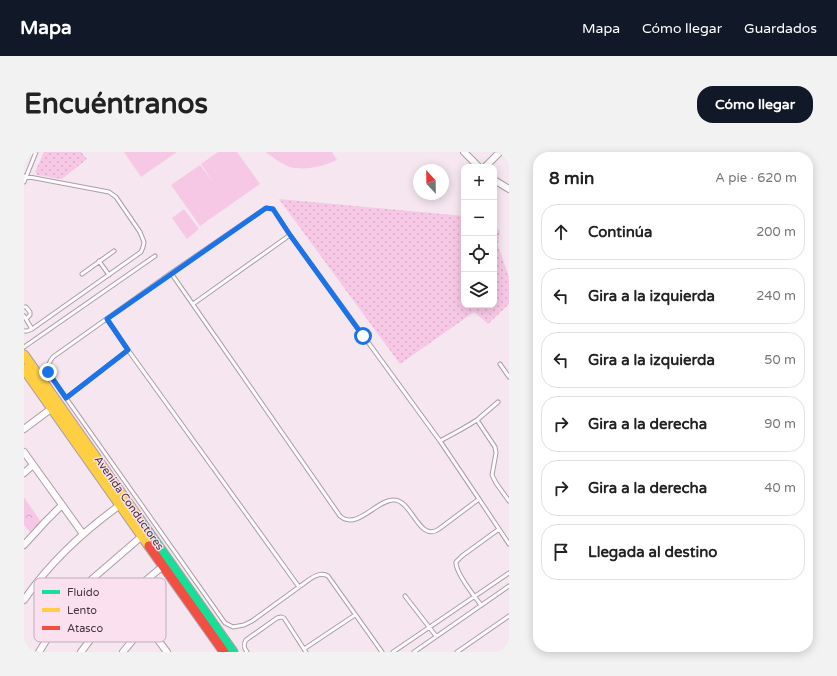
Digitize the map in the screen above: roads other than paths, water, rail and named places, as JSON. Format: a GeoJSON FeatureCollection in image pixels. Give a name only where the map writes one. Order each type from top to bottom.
{"type":"FeatureCollection","features":[{"type":"Feature","properties":{"kind":"main road","name":"Avenida Conductores"},"geometry":{"type":"LineString","coordinates":[[24,355],[233,652]]}},
{"type":"Feature","properties":{"kind":"main road","name":"Avenida Conductores"},"geometry":{"type":"LineString","coordinates":[[24,369],[50,409],[160,567],[224,652]]}},
{"type":"Feature","properties":{"kind":"main road"},"geometry":{"type":"LineString","coordinates":[[24,377],[50,409]]}},
{"type":"Feature","properties":{"kind":"main road"},"geometry":{"type":"LineString","coordinates":[[160,567],[217,652]]}},
{"type":"Feature","properties":{"kind":"street"},"geometry":{"type":"LineString","coordinates":[[464,152],[477,164]]}},
{"type":"Feature","properties":{"kind":"street"},"geometry":{"type":"LineString","coordinates":[[488,164],[500,152]]}},
{"type":"Feature","properties":{"kind":"street"},"geometry":{"type":"LineString","coordinates":[[497,182],[508,188]]}},
{"type":"Feature","properties":{"kind":"street"},"geometry":{"type":"LineString","coordinates":[[24,429],[50,409]]}},
{"type":"Feature","properties":{"kind":"street"},"geometry":{"type":"LineString","coordinates":[[24,452],[83,534]]}},
{"type":"Feature","properties":{"kind":"street"},"geometry":{"type":"LineString","coordinates":[[24,473],[33,465]]}},
{"type":"Feature","properties":{"kind":"street"},"geometry":{"type":"LineString","coordinates":[[24,545],[62,505]]}},
{"type":"Feature","properties":{"kind":"street"},"geometry":{"type":"LineString","coordinates":[[41,578],[83,534],[118,506]]}},
{"type":"Feature","properties":{"kind":"street"},"geometry":{"type":"LineString","coordinates":[[93,578],[140,538]]}},
{"type":"Feature","properties":{"kind":"street"},"geometry":{"type":"LineString","coordinates":[[148,578],[160,567]]}},
{"type":"Feature","properties":{"kind":"street"},"geometry":{"type":"LineString","coordinates":[[26,598],[34,587]]}},
{"type":"Feature","properties":{"kind":"street"},"geometry":{"type":"LineString","coordinates":[[24,589],[26,598]]}},
{"type":"Feature","properties":{"kind":"street"},"geometry":{"type":"LineString","coordinates":[[39,652],[45,642]]}},
{"type":"Feature","properties":{"kind":"street"},"geometry":{"type":"LineString","coordinates":[[81,652],[88,642]]}},
{"type":"Feature","properties":{"kind":"street"},"geometry":{"type":"LineString","coordinates":[[123,652],[131,642]]}},
{"type":"Feature","properties":{"kind":"street"},"geometry":{"type":"LineString","coordinates":[[159,642],[166,652]]}},
{"type":"Feature","properties":{"kind":"lane"},"geometry":{"type":"LineString","coordinates":[[24,182],[25,176],[36,152]]}},
{"type":"Feature","properties":{"kind":"lane"},"geometry":{"type":"LineString","coordinates":[[24,331],[32,329],[141,252],[143,247],[143,239],[140,232],[116,197],[106,191],[25,176]]}},
{"type":"Feature","properties":{"kind":"lane"},"geometry":{"type":"LineString","coordinates":[[382,652],[328,576],[325,574],[316,576],[244,625],[233,627],[225,623],[48,372],[47,368],[53,357],[266,208],[273,209],[290,235],[480,498],[509,544]]}},
{"type":"Feature","properties":{"kind":"lane"},"geometry":{"type":"LineString","coordinates":[[193,304],[290,235]]}},
{"type":"Feature","properties":{"kind":"lane"},"geometry":{"type":"LineString","coordinates":[[82,274],[114,251]]}},
{"type":"Feature","properties":{"kind":"lane"},"geometry":{"type":"LineString","coordinates":[[24,347],[155,256]]}},
{"type":"Feature","properties":{"kind":"lane"},"geometry":{"type":"LineString","coordinates":[[99,262],[109,274]]}},
{"type":"Feature","properties":{"kind":"lane"},"geometry":{"type":"LineString","coordinates":[[171,273],[343,518],[351,520],[356,519],[386,501],[394,500],[399,501],[404,505],[424,529],[434,532],[480,498]]}},
{"type":"Feature","properties":{"kind":"lane"},"geometry":{"type":"LineString","coordinates":[[24,307],[26,307],[30,312],[30,315],[25,317],[32,329]]}},
{"type":"Feature","properties":{"kind":"lane"},"geometry":{"type":"LineString","coordinates":[[107,319],[299,587]]}},
{"type":"Feature","properties":{"kind":"lane"},"geometry":{"type":"LineString","coordinates":[[66,398],[128,350]]}},
{"type":"Feature","properties":{"kind":"lane"},"geometry":{"type":"LineString","coordinates":[[500,364],[509,377]]}},
{"type":"Feature","properties":{"kind":"lane"},"geometry":{"type":"LineString","coordinates":[[440,442],[477,420],[498,402]]}},
{"type":"Feature","properties":{"kind":"lane"},"geometry":{"type":"LineString","coordinates":[[477,420],[495,447],[496,453],[492,475],[496,484],[509,501]]}},
{"type":"Feature","properties":{"kind":"lane"},"geometry":{"type":"LineString","coordinates":[[481,605],[457,568],[456,562],[462,556],[499,530]]}},
{"type":"Feature","properties":{"kind":"lane"},"geometry":{"type":"LineString","coordinates":[[393,652],[509,573]]}},
{"type":"Feature","properties":{"kind":"lane"},"geometry":{"type":"LineString","coordinates":[[414,652],[509,586]]}},
{"type":"Feature","properties":{"kind":"lane"},"geometry":{"type":"LineString","coordinates":[[405,596],[436,636]]}},
{"type":"Feature","properties":{"kind":"lane"},"geometry":{"type":"LineString","coordinates":[[247,652],[244,646],[246,640],[277,618],[284,618],[305,651],[355,615]]}},
{"type":"Feature","properties":{"kind":"lane"},"geometry":{"type":"LineString","coordinates":[[457,652],[509,616]]}}]}
